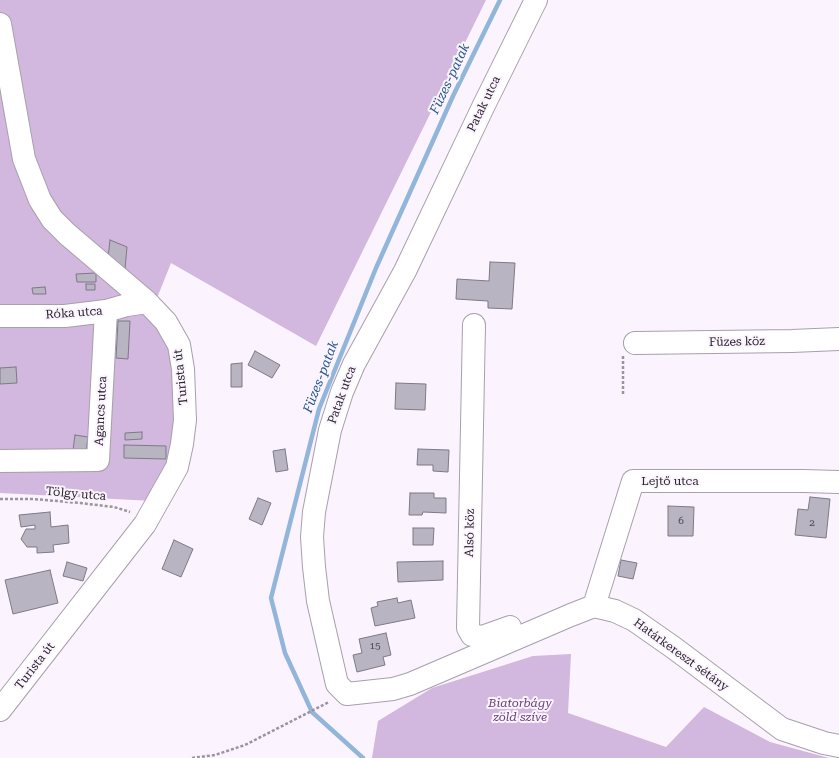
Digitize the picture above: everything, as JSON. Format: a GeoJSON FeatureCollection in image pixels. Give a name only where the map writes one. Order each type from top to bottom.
{"type":"FeatureCollection","features":[{"type":"Feature","properties":{"kind":"street","name":"Patak utca"},"geometry":{"type":"LineString","coordinates":[[536,0],[404,271],[354,364],[342,392],[330,430],[314,512],[312,537],[318,601],[337,684],[347,694],[393,689],[410,684],[571,615]]}},
{"type":"Feature","properties":{"kind":"street","name":"Turista út"},"geometry":{"type":"LineString","coordinates":[[0,24],[24,159],[40,200],[52,219],[67,234],[147,302],[166,322],[179,345],[183,369],[185,420],[177,466],[145,524],[0,710]]}},
{"type":"Feature","properties":{"kind":"street","name":"Róka utca"},"geometry":{"type":"LineString","coordinates":[[0,316],[65,316],[106,311],[127,305],[147,302]]}},
{"type":"Feature","properties":{"kind":"street","name":"Agancs utca"},"geometry":{"type":"LineString","coordinates":[[0,461],[98,460],[106,311]]}},
{"type":"Feature","properties":{"kind":"street","name":"Alsó köz"},"geometry":{"type":"LineString","coordinates":[[474,325],[468,628],[472,635],[482,637],[555,610],[571,615]]}},
{"type":"Feature","properties":{"kind":"street","name":"Füzes köz"},"geometry":{"type":"LineString","coordinates":[[635,343],[839,339]]}},
{"type":"Feature","properties":{"kind":"street","name":"Lejtő utca"},"geometry":{"type":"LineString","coordinates":[[594,606],[633,481],[839,482]]}},
{"type":"Feature","properties":{"kind":"street"},"geometry":{"type":"LineString","coordinates":[[571,615],[594,606]]}},
{"type":"Feature","properties":{"kind":"street","name":"Határkereszt sétány"},"geometry":{"type":"LineString","coordinates":[[594,606],[615,611],[634,620],[782,729],[824,743],[839,746]]}},
{"type":"Feature","properties":{"kind":"street"},"geometry":{"type":"LineString","coordinates":[[725,686],[742,708],[770,733],[786,743],[839,757]]}},
{"type":"Feature","properties":{"kind":"path"},"geometry":{"type":"LineString","coordinates":[[623,394],[623,351],[635,343]]}},
{"type":"Feature","properties":{"kind":"path","name":"Tölgy utca"},"geometry":{"type":"LineString","coordinates":[[0,499],[33,499],[114,507],[134,514],[145,524]]}},
{"type":"Feature","properties":{"kind":"path"},"geometry":{"type":"LineString","coordinates":[[192,758],[215,755],[245,745],[317,707]]}},
{"type":"Feature","properties":{"kind":"green space"},"geometry":{"type":"Polygon","coordinates":[[[0,0],[486,0],[316,346],[171,263],[153,308],[176,363],[181,421],[172,463],[153,501],[0,493],[0,0]]]}},
{"type":"Feature","properties":{"kind":"green space","name":"Biatorbágy zöld szíve"},"geometry":{"type":"Polygon","coordinates":[[[571,654],[568,713],[666,747],[704,707],[770,742],[829,758],[372,758],[378,721],[432,688],[533,656],[571,654]]]}},
{"type":"Feature","properties":{"kind":"building"},"geometry":{"type":"Polygon","coordinates":[[[110,240],[127,247],[125,269],[108,258],[110,240]]]}},
{"type":"Feature","properties":{"kind":"building"},"geometry":{"type":"Polygon","coordinates":[[[490,262],[515,263],[512,309],[488,308],[488,301],[456,299],[457,279],[489,281],[490,262]]]}},
{"type":"Feature","properties":{"kind":"building"},"geometry":{"type":"Polygon","coordinates":[[[96,273],[96,282],[77,282],[76,274],[96,273]]]}},
{"type":"Feature","properties":{"kind":"building"},"geometry":{"type":"Polygon","coordinates":[[[86,284],[95,284],[95,290],[86,290],[86,284]]]}},
{"type":"Feature","properties":{"kind":"building"},"geometry":{"type":"Polygon","coordinates":[[[45,287],[46,294],[33,294],[32,288],[45,287]]]}},
{"type":"Feature","properties":{"kind":"building"},"geometry":{"type":"Polygon","coordinates":[[[118,321],[130,321],[128,359],[116,358],[118,321]]]}},
{"type":"Feature","properties":{"kind":"building"},"geometry":{"type":"Polygon","coordinates":[[[255,351],[280,365],[272,378],[248,365],[255,351]]]}},
{"type":"Feature","properties":{"kind":"building"},"geometry":{"type":"Polygon","coordinates":[[[242,363],[242,387],[231,387],[231,364],[242,363]]]}},
{"type":"Feature","properties":{"kind":"building"},"geometry":{"type":"Polygon","coordinates":[[[16,367],[17,383],[0,384],[0,368],[16,367]]]}},
{"type":"Feature","properties":{"kind":"building"},"geometry":{"type":"Polygon","coordinates":[[[396,383],[426,384],[425,410],[395,409],[396,383]]]}},
{"type":"Feature","properties":{"kind":"building"},"geometry":{"type":"Polygon","coordinates":[[[142,432],[142,439],[125,440],[125,433],[142,432]]]}},
{"type":"Feature","properties":{"kind":"building"},"geometry":{"type":"Polygon","coordinates":[[[75,435],[88,437],[86,452],[73,450],[75,435]]]}},
{"type":"Feature","properties":{"kind":"building"},"geometry":{"type":"Polygon","coordinates":[[[124,445],[166,446],[166,459],[124,458],[124,445]]]}},
{"type":"Feature","properties":{"kind":"building"},"geometry":{"type":"Polygon","coordinates":[[[285,449],[288,470],[276,472],[273,451],[285,449]]]}},
{"type":"Feature","properties":{"kind":"building"},"geometry":{"type":"Polygon","coordinates":[[[418,449],[449,450],[448,472],[433,471],[433,465],[417,465],[418,449]]]}},
{"type":"Feature","properties":{"kind":"building"},"geometry":{"type":"Polygon","coordinates":[[[410,493],[434,493],[434,498],[446,498],[446,513],[423,512],[422,515],[409,515],[410,493]]]}},
{"type":"Feature","properties":{"kind":"building"},"geometry":{"type":"Polygon","coordinates":[[[810,497],[830,499],[826,538],[795,535],[798,509],[808,510],[810,497]]]}},
{"type":"Feature","properties":{"kind":"building"},"geometry":{"type":"Polygon","coordinates":[[[258,498],[271,503],[262,525],[249,519],[258,498]]]}},
{"type":"Feature","properties":{"kind":"building"},"geometry":{"type":"Polygon","coordinates":[[[668,506],[694,507],[693,536],[668,536],[668,506]]]}},
{"type":"Feature","properties":{"kind":"building"},"geometry":{"type":"Polygon","coordinates":[[[50,512],[51,527],[68,525],[69,543],[53,545],[54,552],[37,553],[37,547],[27,547],[21,539],[26,529],[35,529],[35,525],[21,527],[19,515],[50,512]]]}},
{"type":"Feature","properties":{"kind":"building"},"geometry":{"type":"Polygon","coordinates":[[[413,528],[434,528],[433,545],[413,545],[413,528]]]}},
{"type":"Feature","properties":{"kind":"building"},"geometry":{"type":"Polygon","coordinates":[[[174,540],[193,549],[181,577],[162,569],[174,540]]]}},
{"type":"Feature","properties":{"kind":"building"},"geometry":{"type":"Polygon","coordinates":[[[621,560],[637,563],[633,579],[618,576],[621,560]]]}},
{"type":"Feature","properties":{"kind":"building"},"geometry":{"type":"Polygon","coordinates":[[[443,561],[443,580],[398,582],[397,562],[443,561]]]}},
{"type":"Feature","properties":{"kind":"building"},"geometry":{"type":"Polygon","coordinates":[[[67,562],[87,568],[83,581],[63,576],[67,562]]]}},
{"type":"Feature","properties":{"kind":"building"},"geometry":{"type":"Polygon","coordinates":[[[50,570],[58,603],[13,614],[5,580],[50,570]]]}},
{"type":"Feature","properties":{"kind":"building"},"geometry":{"type":"Polygon","coordinates":[[[397,598],[398,603],[411,600],[415,618],[375,626],[371,608],[378,606],[377,602],[397,598]]]}},
{"type":"Feature","properties":{"kind":"building"},"geometry":{"type":"Polygon","coordinates":[[[386,633],[391,655],[383,657],[385,665],[357,672],[353,655],[362,653],[359,639],[386,633]]]}},
{"type":"Feature","properties":{"kind":"waterway","name":"Füzes-patak"},"geometry":{"type":"LineString","coordinates":[[363,758],[312,712],[285,653],[271,598],[319,409],[376,268],[453,96],[500,0]]}}]}
